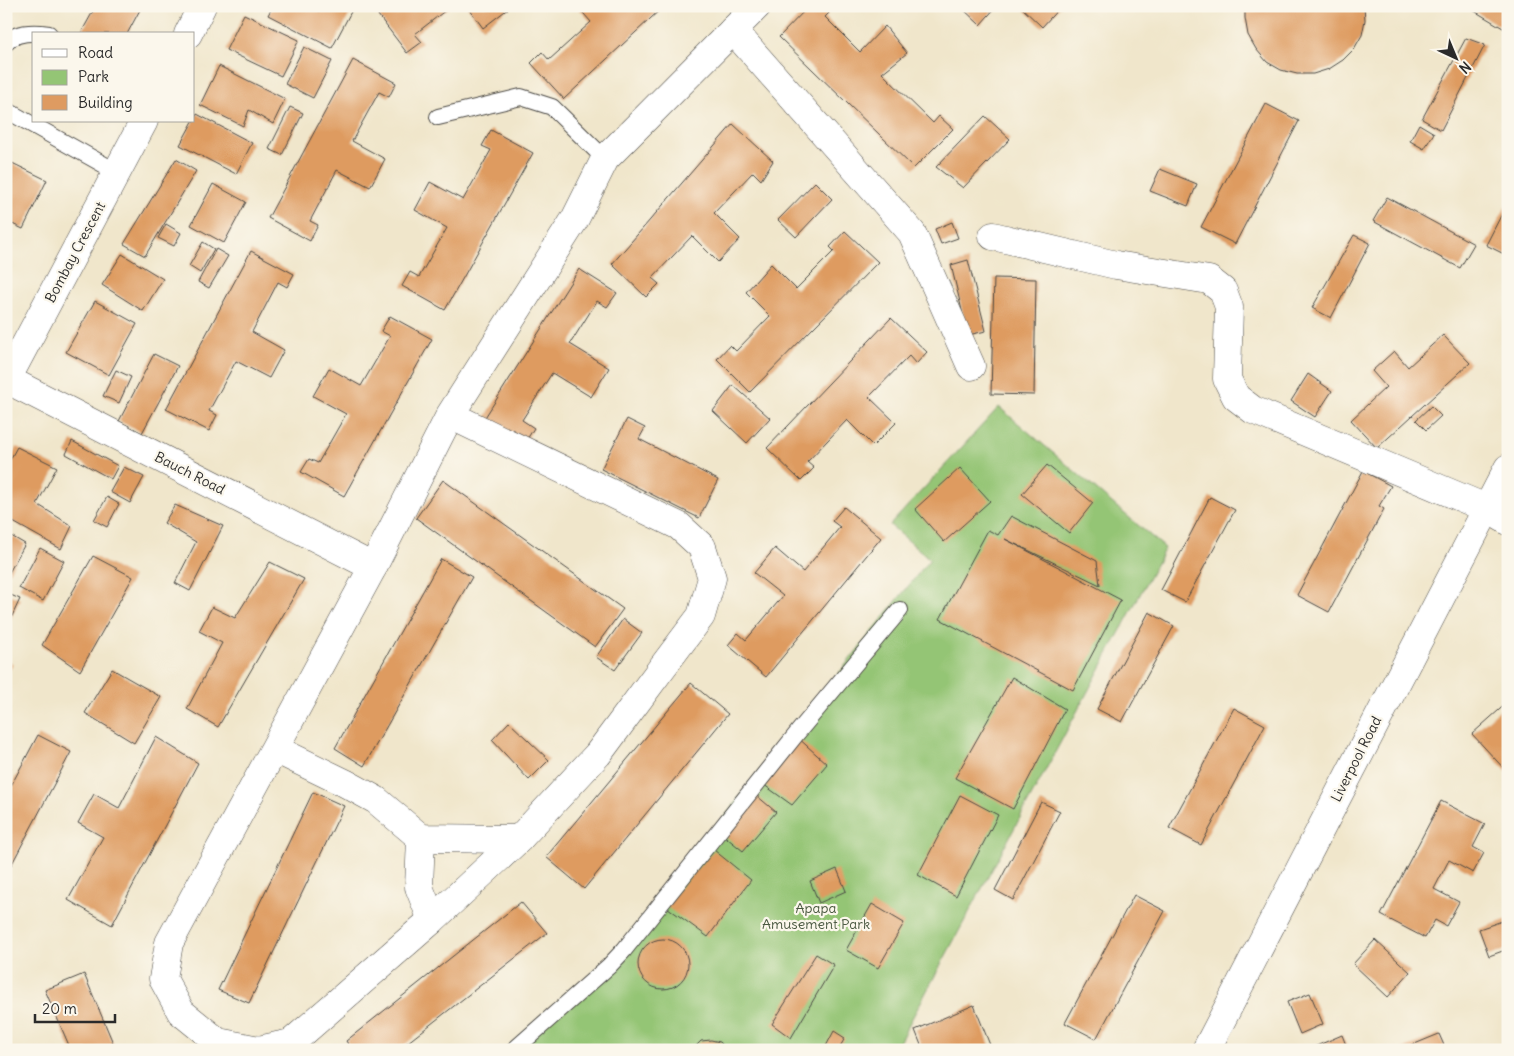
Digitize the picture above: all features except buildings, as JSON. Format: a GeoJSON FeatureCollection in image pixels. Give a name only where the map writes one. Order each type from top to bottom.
{"type":"FeatureCollection","features":[{"type":"Feature","properties":{"kind":"street"},"geometry":{"type":"LineString","coordinates":[[189,32],[202,6]]}},
{"type":"Feature","properties":{"kind":"street"},"geometry":{"type":"LineString","coordinates":[[450,415],[680,526],[702,547],[712,578],[702,616],[598,754],[519,839],[432,920],[291,1043],[259,1050],[218,1042],[180,1012],[163,979],[169,943],[374,567],[450,415],[575,219],[604,159],[757,6]]}},
{"type":"Feature","properties":{"kind":"street"},"geometry":{"type":"LineString","coordinates":[[733,30],[912,233],[971,366]]}},
{"type":"Feature","properties":{"kind":"street","name":"Bombay Crescent"},"geometry":{"type":"LineString","coordinates":[[7,380],[143,122]]}},
{"type":"Feature","properties":{"kind":"street"},"geometry":{"type":"LineString","coordinates":[[993,236],[1116,265],[1209,280],[1223,291],[1229,307],[1227,379],[1236,397],[1253,410],[1497,514]]}},
{"type":"Feature","properties":{"kind":"street","name":"Bauch Road"},"geometry":{"type":"LineString","coordinates":[[7,380],[374,567]]}},
{"type":"Feature","properties":{"kind":"street","name":"Liverpool Road"},"geometry":{"type":"LineString","coordinates":[[1206,1050],[1497,514],[1508,468]]}},
{"type":"Feature","properties":{"kind":"street"},"geometry":{"type":"LineString","coordinates":[[275,749],[376,800],[422,838],[519,839]]}},
{"type":"Feature","properties":{"kind":"street"},"geometry":{"type":"LineString","coordinates":[[422,838],[419,887],[432,920]]}},
{"type":"Feature","properties":{"kind":"lane"},"geometry":{"type":"LineString","coordinates":[[6,43],[9,40],[32,32]]}},
{"type":"Feature","properties":{"kind":"lane"},"geometry":{"type":"LineString","coordinates":[[438,117],[521,97],[552,107],[604,159]]}},
{"type":"Feature","properties":{"kind":"lane"},"geometry":{"type":"LineString","coordinates":[[6,110],[117,172]]}},
{"type":"Feature","properties":{"kind":"lane"},"geometry":{"type":"LineString","coordinates":[[514,1050],[609,966],[624,950],[798,732],[900,610]]}},
{"type":"Feature","properties":{"kind":"green space","name":"Apapa Amusement Park"},"geometry":{"type":"Polygon","coordinates":[[[999,407],[1165,548],[895,1050],[507,1050],[614,955],[930,559],[890,525],[999,407]]]}}]}
